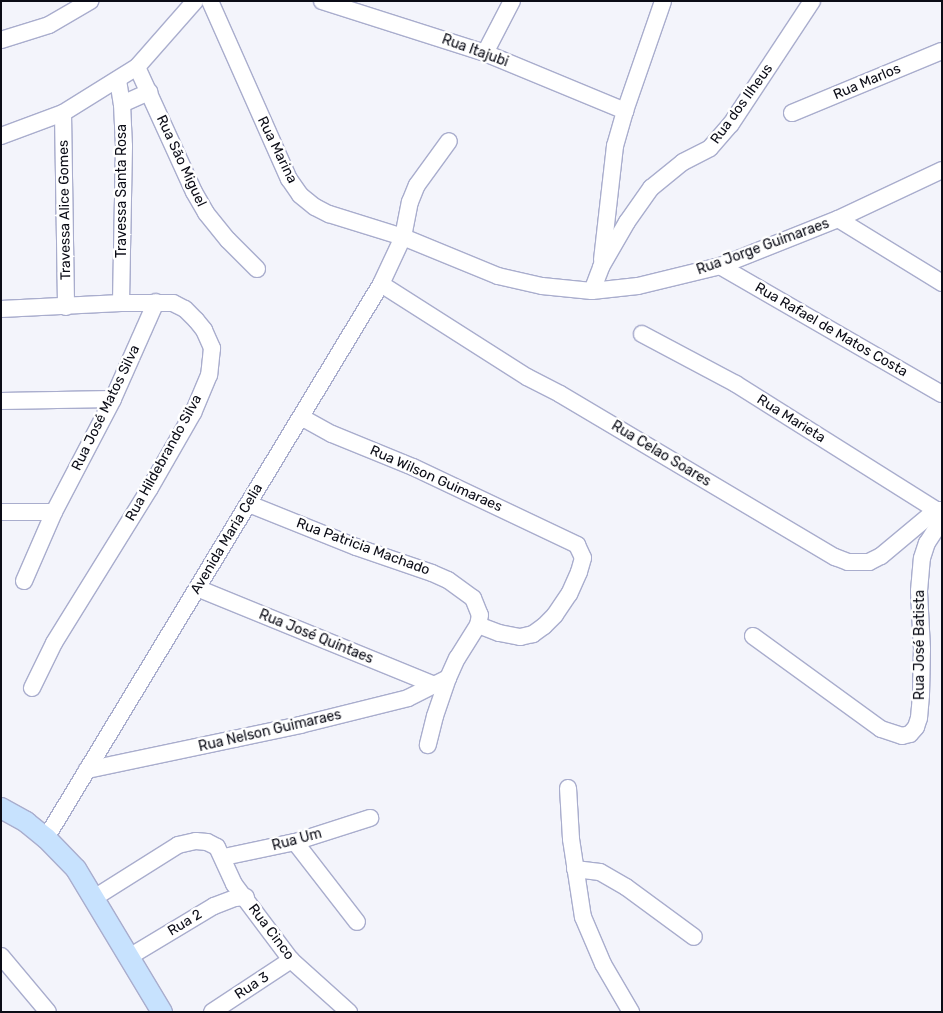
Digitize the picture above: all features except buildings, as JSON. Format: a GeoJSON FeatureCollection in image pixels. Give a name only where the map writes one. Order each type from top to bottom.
{"type":"FeatureCollection","features":[{"type":"Feature","properties":{"kind":"main road"},"geometry":{"type":"LineString","coordinates":[[1,808],[26,822],[46,838],[76,869],[162,1012]]}},
{"type":"Feature","properties":{"kind":"street"},"geometry":{"type":"LineString","coordinates":[[1,40],[49,25],[90,1]]}},
{"type":"Feature","properties":{"kind":"street"},"geometry":{"type":"LineString","coordinates":[[1,136],[63,113],[137,67],[195,1]]}},
{"type":"Feature","properties":{"kind":"street","name":"Rua Marina"},"geometry":{"type":"LineString","coordinates":[[210,1],[289,179],[300,195],[315,207],[329,214],[404,237]]}},
{"type":"Feature","properties":{"kind":"street","name":"Rua Itajubi"},"geometry":{"type":"LineString","coordinates":[[322,1],[484,53],[625,111]]}},
{"type":"Feature","properties":{"kind":"street"},"geometry":{"type":"LineString","coordinates":[[484,53],[512,1]]}},
{"type":"Feature","properties":{"kind":"street"},"geometry":{"type":"LineString","coordinates":[[601,267],[615,146],[625,111],[663,1]]}},
{"type":"Feature","properties":{"kind":"street","name":"Rua dos Ilheus"},"geometry":{"type":"LineString","coordinates":[[592,291],[601,267],[627,222],[651,188],[683,162],[710,148],[731,124],[812,1]]}},
{"type":"Feature","properties":{"kind":"street","name":"Rua Marlos"},"geometry":{"type":"LineString","coordinates":[[792,113],[942,51]]}},
{"type":"Feature","properties":{"kind":"street","name":"Rua São Miguel"},"geometry":{"type":"LineString","coordinates":[[137,67],[194,192],[206,213],[228,240],[258,269]]}},
{"type":"Feature","properties":{"kind":"street","name":"Travessa Santa Rosa"},"geometry":{"type":"LineString","coordinates":[[118,80],[122,104],[121,303]]}},
{"type":"Feature","properties":{"kind":"street"},"geometry":{"type":"LineString","coordinates":[[122,104],[149,92]]}},
{"type":"Feature","properties":{"kind":"street","name":"Travessa Alice Gomes"},"geometry":{"type":"LineString","coordinates":[[63,113],[66,307]]}},
{"type":"Feature","properties":{"kind":"street","name":"Avenida Maria Celia"},"geometry":{"type":"LineString","coordinates":[[46,838],[380,284],[404,237],[410,202],[417,185],[449,141]]}},
{"type":"Feature","properties":{"kind":"street","name":"Rua Jorge Guimaraes"},"geometry":{"type":"LineString","coordinates":[[404,237],[498,276],[542,286],[592,291],[638,286],[720,266],[838,219],[942,170]]}},
{"type":"Feature","properties":{"kind":"street"},"geometry":{"type":"LineString","coordinates":[[838,219],[942,283]]}},
{"type":"Feature","properties":{"kind":"street","name":"Rua Rafael de Matos Costa"},"geometry":{"type":"LineString","coordinates":[[720,266],[942,394]]}},
{"type":"Feature","properties":{"kind":"street","name":"Rua Celao Soares"},"geometry":{"type":"LineString","coordinates":[[380,284],[527,376],[835,557],[848,562],[869,562],[881,556],[940,514]]}},
{"type":"Feature","properties":{"kind":"street","name":"Rua José Matos Silva"},"geometry":{"type":"LineString","coordinates":[[24,581],[54,512],[113,399],[156,302]]}},
{"type":"Feature","properties":{"kind":"street","name":"Rua Hildebrando Silva"},"geometry":{"type":"LineString","coordinates":[[1,309],[121,303],[173,303],[185,310],[204,330],[212,348],[209,375],[193,413],[150,488],[54,643],[32,688]]}},
{"type":"Feature","properties":{"kind":"street","name":"Rua Marieta"},"geometry":{"type":"LineString","coordinates":[[642,334],[736,384],[940,514]]}},
{"type":"Feature","properties":{"kind":"street"},"geometry":{"type":"LineString","coordinates":[[1,401],[113,399]]}},
{"type":"Feature","properties":{"kind":"street","name":"Rua Wilson Guimaraes"},"geometry":{"type":"LineString","coordinates":[[301,417],[332,434],[413,466],[577,545],[583,554],[579,572],[569,594],[556,615],[544,626],[533,634],[520,637],[499,633],[478,625]]}},
{"type":"Feature","properties":{"kind":"street","name":"Rua Patricia Machado"},"geometry":{"type":"LineString","coordinates":[[248,504],[356,547],[448,580],[473,598],[480,615],[478,625]]}},
{"type":"Feature","properties":{"kind":"street"},"geometry":{"type":"LineString","coordinates":[[1,512],[54,512]]}},
{"type":"Feature","properties":{"kind":"street","name":"Rua José Batista"},"geometry":{"type":"LineString","coordinates":[[753,636],[881,729],[902,736],[910,734],[920,718],[922,649],[919,591],[922,558],[940,514]]}},
{"type":"Feature","properties":{"kind":"street","name":"Rua José Quintaes"},"geometry":{"type":"LineString","coordinates":[[197,588],[441,682]]}},
{"type":"Feature","properties":{"kind":"street"},"geometry":{"type":"LineString","coordinates":[[428,745],[441,682],[478,625]]}},
{"type":"Feature","properties":{"kind":"street","name":"Rua Nelson Guimaraes"},"geometry":{"type":"LineString","coordinates":[[87,770],[300,726],[408,698],[441,682]]}},
{"type":"Feature","properties":{"kind":"street"},"geometry":{"type":"LineString","coordinates":[[568,788],[575,869],[585,924],[603,964],[628,1011]]}},
{"type":"Feature","properties":{"kind":"street","name":"Rua Um"},"geometry":{"type":"LineString","coordinates":[[224,857],[295,842],[370,818]]}},
{"type":"Feature","properties":{"kind":"street","name":"Rua Cinco"},"geometry":{"type":"LineString","coordinates":[[94,898],[178,845],[196,841],[207,842],[217,847],[224,857],[234,884],[246,897],[291,960],[349,1012]]}},
{"type":"Feature","properties":{"kind":"street"},"geometry":{"type":"LineString","coordinates":[[295,842],[358,922]]}},
{"type":"Feature","properties":{"kind":"street"},"geometry":{"type":"LineString","coordinates":[[575,869],[590,869],[600,872],[626,887],[694,937]]}},
{"type":"Feature","properties":{"kind":"street","name":"Rua 2"},"geometry":{"type":"LineString","coordinates":[[129,957],[214,906],[235,898],[246,897]]}},
{"type":"Feature","properties":{"kind":"street"},"geometry":{"type":"LineString","coordinates":[[1,956],[48,1012]]}},
{"type":"Feature","properties":{"kind":"street","name":"Rua 3"},"geometry":{"type":"LineString","coordinates":[[212,1012],[291,960]]}}]}
